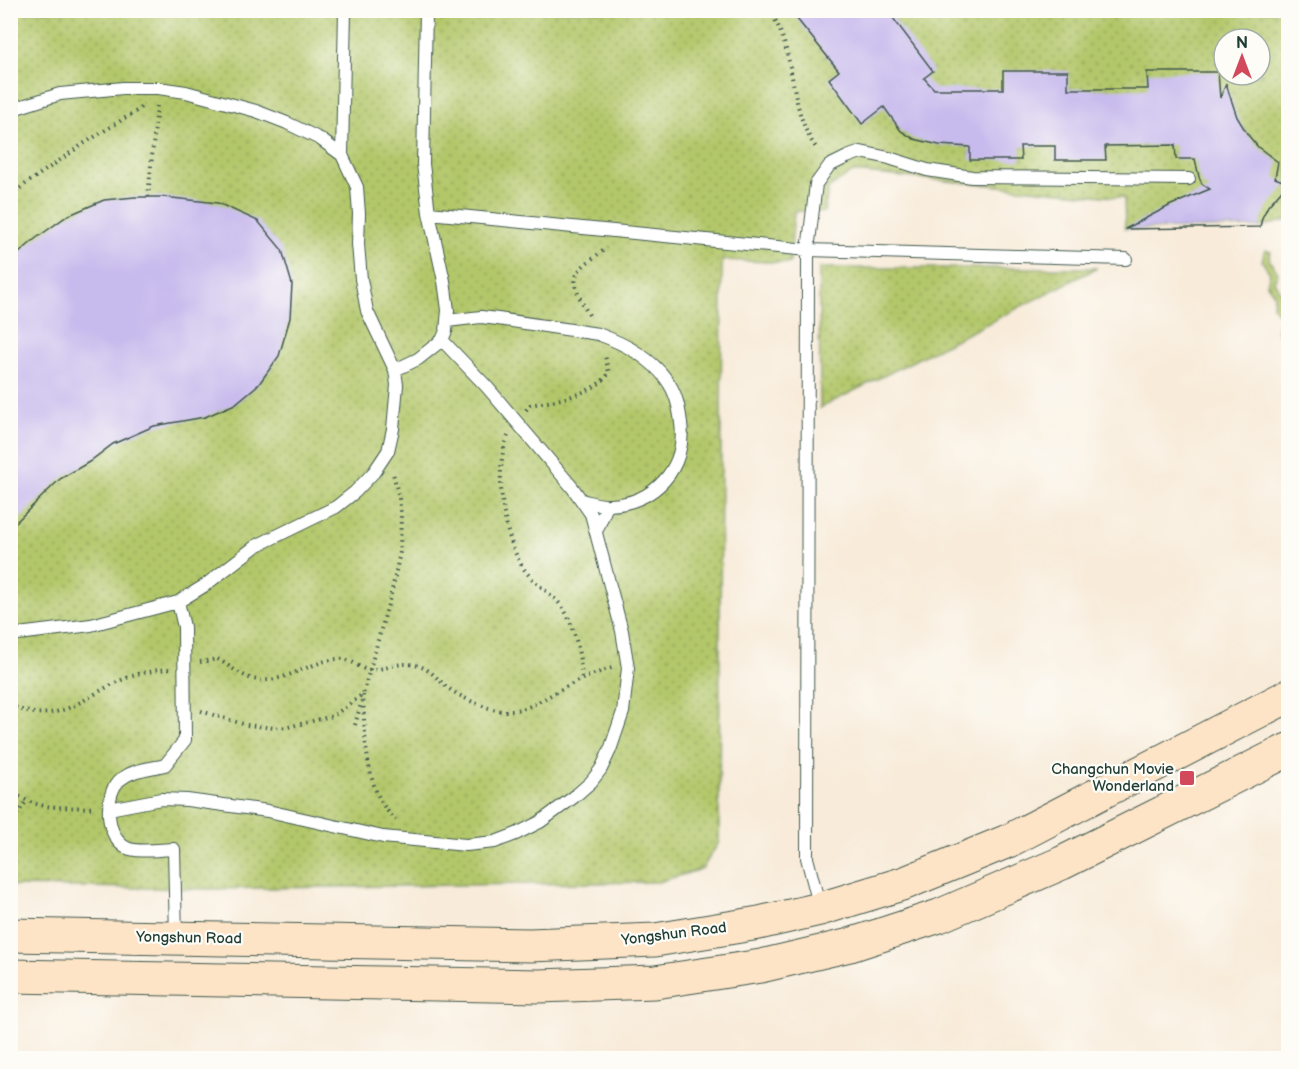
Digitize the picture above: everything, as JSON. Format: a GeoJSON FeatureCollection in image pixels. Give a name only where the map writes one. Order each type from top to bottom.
{"type":"FeatureCollection","features":[{"type":"Feature","properties":{"kind":"main road","name":"Yongshun Road"},"geometry":{"type":"LineString","coordinates":[[10,935],[530,945],[655,940],[759,923],[820,909],[906,883],[1008,841],[1288,696]]}},
{"type":"Feature","properties":{"kind":"main road"},"geometry":{"type":"LineString","coordinates":[[10,976],[539,986],[655,982],[761,966],[850,945],[939,916],[1062,863],[1288,750]]}},
{"type":"Feature","properties":{"kind":"lane"},"geometry":{"type":"LineString","coordinates":[[10,635],[91,625],[178,602],[204,586],[256,546],[286,529],[336,507],[355,492],[374,472],[388,451],[393,429],[397,385],[395,370],[367,311],[359,256],[357,187],[342,155],[345,10]]}},
{"type":"Feature","properties":{"kind":"lane"},"geometry":{"type":"LineString","coordinates":[[395,370],[418,360],[442,340],[447,321],[448,309],[444,280],[429,213],[423,164],[426,10]]}},
{"type":"Feature","properties":{"kind":"lane"},"geometry":{"type":"LineString","coordinates":[[10,110],[60,94],[123,87],[158,88],[186,92],[256,111],[320,139],[342,155]]}},
{"type":"Feature","properties":{"kind":"lane"},"geometry":{"type":"LineString","coordinates":[[820,909],[807,858],[808,250],[816,184],[829,166],[861,152],[927,170],[972,177],[1189,179]]}},
{"type":"Feature","properties":{"kind":"lane"},"geometry":{"type":"LineString","coordinates":[[429,213],[808,250],[1126,259]]}},
{"type":"Feature","properties":{"kind":"lane"},"geometry":{"type":"LineString","coordinates":[[447,321],[489,318],[598,334],[637,353],[668,381],[676,396],[682,428],[679,456],[672,472],[661,485],[633,500],[607,506],[582,500]]}},
{"type":"Feature","properties":{"kind":"lane"},"geometry":{"type":"LineString","coordinates":[[109,809],[161,799],[187,800],[268,811],[383,837],[466,846],[495,842],[516,834],[559,810],[591,782],[601,769],[623,712],[628,668],[622,631],[591,514],[582,500],[487,387],[442,340]]}},
{"type":"Feature","properties":{"kind":"lane"},"geometry":{"type":"LineString","coordinates":[[596,532],[607,506]]}},
{"type":"Feature","properties":{"kind":"lane"},"geometry":{"type":"LineString","coordinates":[[176,938],[174,849],[128,849],[114,839],[109,825],[109,809],[111,794],[118,781],[133,771],[165,765],[185,740],[184,627],[178,602]]}},
{"type":"Feature","properties":{"kind":"path"},"geometry":{"type":"LineString","coordinates":[[769,10],[786,44],[804,125],[817,149]]}},
{"type":"Feature","properties":{"kind":"path"},"geometry":{"type":"LineString","coordinates":[[10,195],[83,144],[138,110],[158,88]]}},
{"type":"Feature","properties":{"kind":"path"},"geometry":{"type":"LineString","coordinates":[[148,197],[158,88]]}},
{"type":"Feature","properties":{"kind":"path"},"geometry":{"type":"LineString","coordinates":[[355,724],[390,601],[400,552],[399,498],[388,451]]}},
{"type":"Feature","properties":{"kind":"path"},"geometry":{"type":"LineString","coordinates":[[10,705],[34,714],[58,712],[78,705],[124,679],[162,670],[185,669],[207,659],[217,659],[243,675],[264,680],[338,658],[349,659],[369,670],[408,663],[417,665],[434,674],[448,688],[465,698],[504,711],[531,707],[582,679],[606,670],[628,668]]}},
{"type":"Feature","properties":{"kind":"path"},"geometry":{"type":"LineString","coordinates":[[186,707],[246,725],[275,728],[333,716],[363,694]]}},
{"type":"Feature","properties":{"kind":"path"},"geometry":{"type":"LineString","coordinates":[[363,694],[372,783],[387,813],[399,823]]}},
{"type":"Feature","properties":{"kind":"path"},"geometry":{"type":"LineString","coordinates":[[10,789],[26,802],[46,806],[109,809]]}},
{"type":"Feature","properties":{"kind":"path"},"geometry":{"type":"LineString","coordinates":[[10,824],[26,802]]}},
{"type":"Feature","properties":{"kind":"green space"},"geometry":{"type":"Polygon","coordinates":[[[11,11],[1288,11],[1288,220],[1260,227],[1125,229],[1124,198],[853,172],[828,189],[824,212],[794,211],[790,263],[722,260],[719,842],[702,869],[658,882],[209,889],[11,886],[11,11]]]}},
{"type":"Feature","properties":{"kind":"green space"},"geometry":{"type":"Polygon","coordinates":[[[1265,250],[1271,252],[1269,260],[1278,272],[1274,282],[1281,292],[1285,329],[1288,335],[1288,358],[1277,331],[1280,317],[1273,306],[1274,294],[1267,284],[1270,273],[1262,261],[1265,250]]]}},
{"type":"Feature","properties":{"kind":"green space"},"geometry":{"type":"Polygon","coordinates":[[[819,268],[1097,268],[820,408],[819,268]]]}},
{"type":"Feature","properties":{"kind":"building"},"geometry":{"type":"Polygon","coordinates":[[[799,10],[887,10],[933,71],[924,78],[934,89],[1003,89],[1003,71],[1068,71],[1068,89],[1148,89],[1147,72],[1212,72],[1212,87],[1219,87],[1220,98],[1225,87],[1227,87],[1237,117],[1248,135],[1258,147],[1278,162],[1275,178],[1288,183],[1268,206],[1260,227],[1125,229],[1171,205],[1210,189],[1202,184],[1195,159],[1176,159],[1175,145],[1105,146],[1106,160],[1055,160],[1055,146],[1020,146],[1021,160],[970,160],[970,147],[939,145],[914,139],[901,131],[884,107],[862,124],[829,79],[839,71],[797,19],[799,10]]]}},
{"type":"Feature","properties":{"kind":"building"},"geometry":{"type":"Polygon","coordinates":[[[163,197],[218,203],[258,221],[282,250],[292,284],[290,318],[279,356],[259,384],[235,404],[205,417],[154,426],[113,444],[60,479],[10,528],[10,261],[67,216],[104,200],[163,197]]]}},
{"type":"Feature","properties":{"kind":"place","name":"Changchun Movie Wonderland"},"geometry":{"type":"Point","coordinates":[1187,778]}}]}
